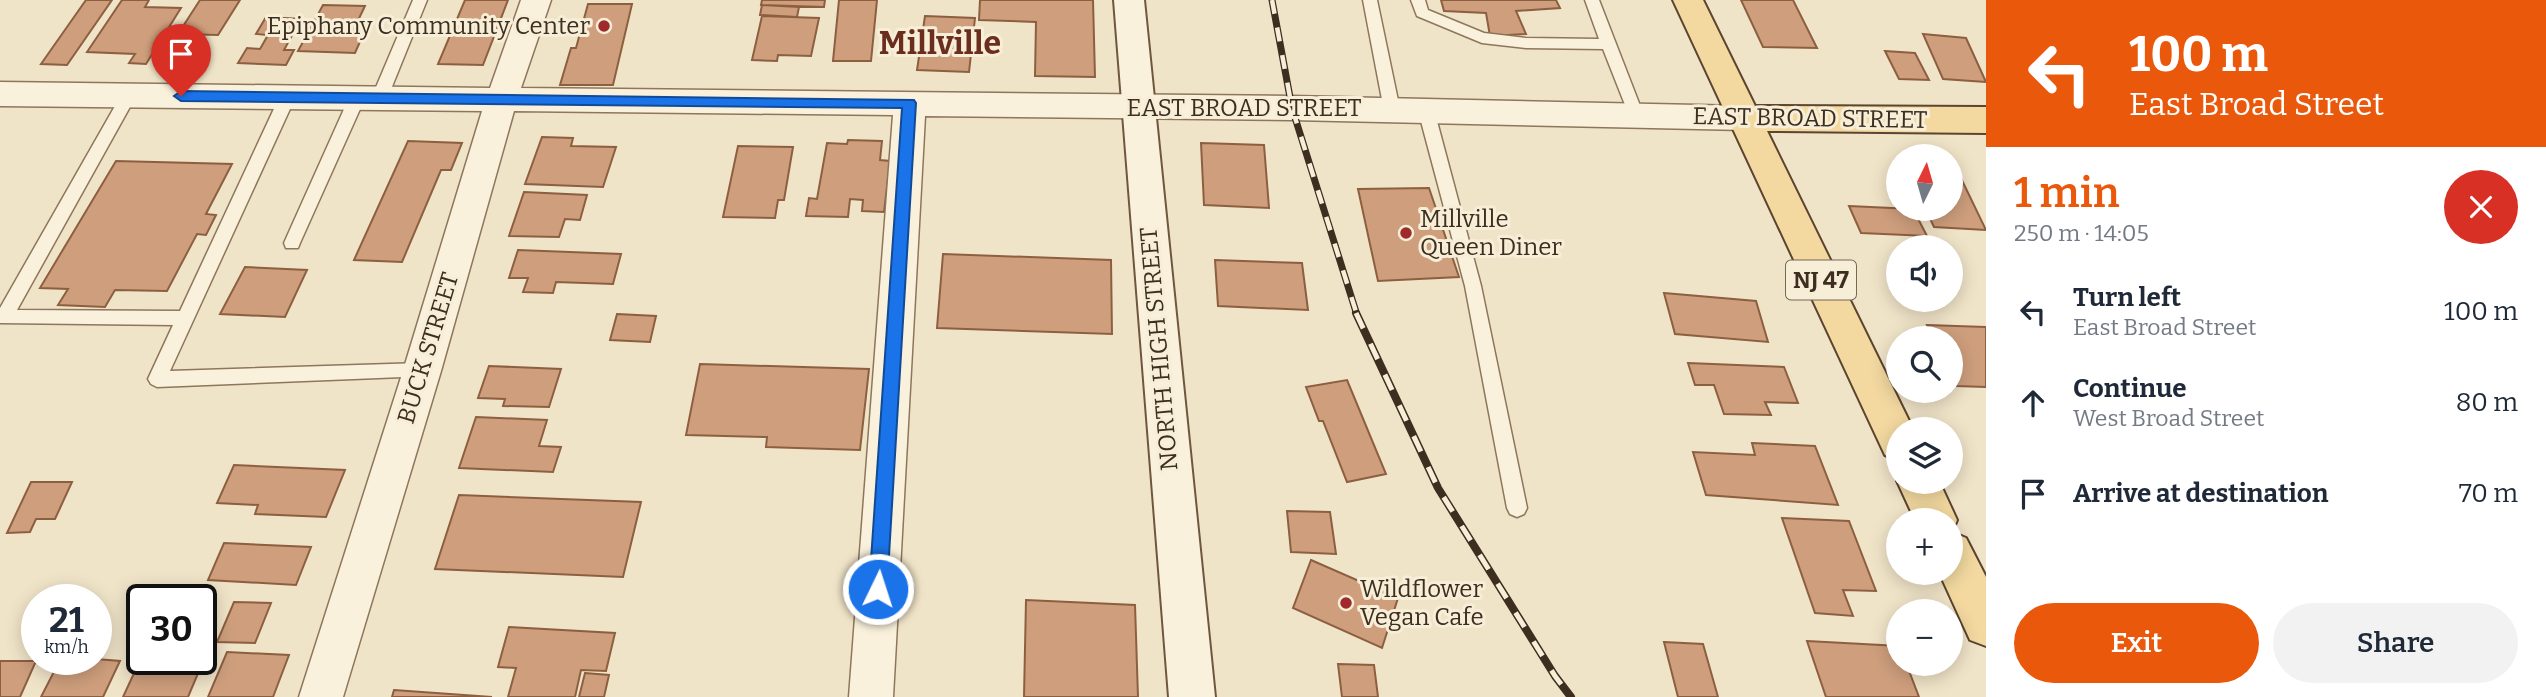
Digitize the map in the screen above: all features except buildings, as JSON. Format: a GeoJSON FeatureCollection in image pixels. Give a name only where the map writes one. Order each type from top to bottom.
{"type":"FeatureCollection","features":[{"type":"Feature","properties":{"kind":"main road","name":"NJ 47"},"geometry":{"type":"LineString","coordinates":[[1688,0],[1887,417]]}},
{"type":"Feature","properties":{"kind":"main road","name":"EAST BROAD STREET"},"geometry":{"type":"LineString","coordinates":[[1744,118],[1986,120]]}},
{"type":"Feature","properties":{"kind":"main road"},"geometry":{"type":"LineString","coordinates":[[1963,577],[1986,624]]}},
{"type":"Feature","properties":{"kind":"street","name":"BUCK STREET"},"geometry":{"type":"LineString","coordinates":[[321,697],[422,371],[501,100],[536,0]]}},
{"type":"Feature","properties":{"kind":"street","name":"NORTH HIGH STREET"},"geometry":{"type":"LineString","coordinates":[[1129,0],[1192,697]]}},
{"type":"Feature","properties":{"kind":"street","name":"EAST BROAD STREET"},"geometry":{"type":"LineString","coordinates":[[0,94],[1426,110],[1744,118]]}},
{"type":"Feature","properties":{"kind":"street"},"geometry":{"type":"LineString","coordinates":[[872,697],[909,103]]}},
{"type":"Feature","properties":{"kind":"lane"},"geometry":{"type":"LineString","coordinates":[[292,243],[420,0]]}},
{"type":"Feature","properties":{"kind":"lane"},"geometry":{"type":"LineString","coordinates":[[1370,0],[1392,110]]}},
{"type":"Feature","properties":{"kind":"lane"},"geometry":{"type":"LineString","coordinates":[[1592,0],[1636,116]]}},
{"type":"Feature","properties":{"kind":"lane"},"geometry":{"type":"LineString","coordinates":[[1420,6],[1482,38],[1526,43],[1609,44]]}},
{"type":"Feature","properties":{"kind":"lane"},"geometry":{"type":"LineString","coordinates":[[128,96],[4,317],[185,318]]}},
{"type":"Feature","properties":{"kind":"lane"},"geometry":{"type":"LineString","coordinates":[[287,98],[157,379],[422,371]]}},
{"type":"Feature","properties":{"kind":"lane"},"geometry":{"type":"LineString","coordinates":[[1426,110],[1473,286],[1517,508]]}},
{"type":"Feature","properties":{"kind":"railway"},"geometry":{"type":"LineString","coordinates":[[1272,0],[1292,108],[1357,315]]}},
{"type":"Feature","properties":{"kind":"railway"},"geometry":{"type":"LineString","coordinates":[[1356,313],[1438,488],[1555,676],[1571,697]]}},
{"type":"Feature","properties":{"kind":"place","name":"Epiphany Community Center"},"geometry":{"type":"Point","coordinates":[604,26]}},
{"type":"Feature","properties":{"kind":"place","name":"Millville Queen Diner"},"geometry":{"type":"Point","coordinates":[1406,233]}},
{"type":"Feature","properties":{"kind":"place","name":"Wildflower Vegan Cafe"},"geometry":{"type":"Point","coordinates":[1346,603]}},
{"type":"Feature","properties":{"kind":"district","name":"Millville"},"geometry":{"type":"Point","coordinates":[940,43]}},
{"type":"Feature","properties":{"kind":"route"},"geometry":{"type":"LineString","coordinates":[[181,96],[909,103],[878,589]]}}]}
